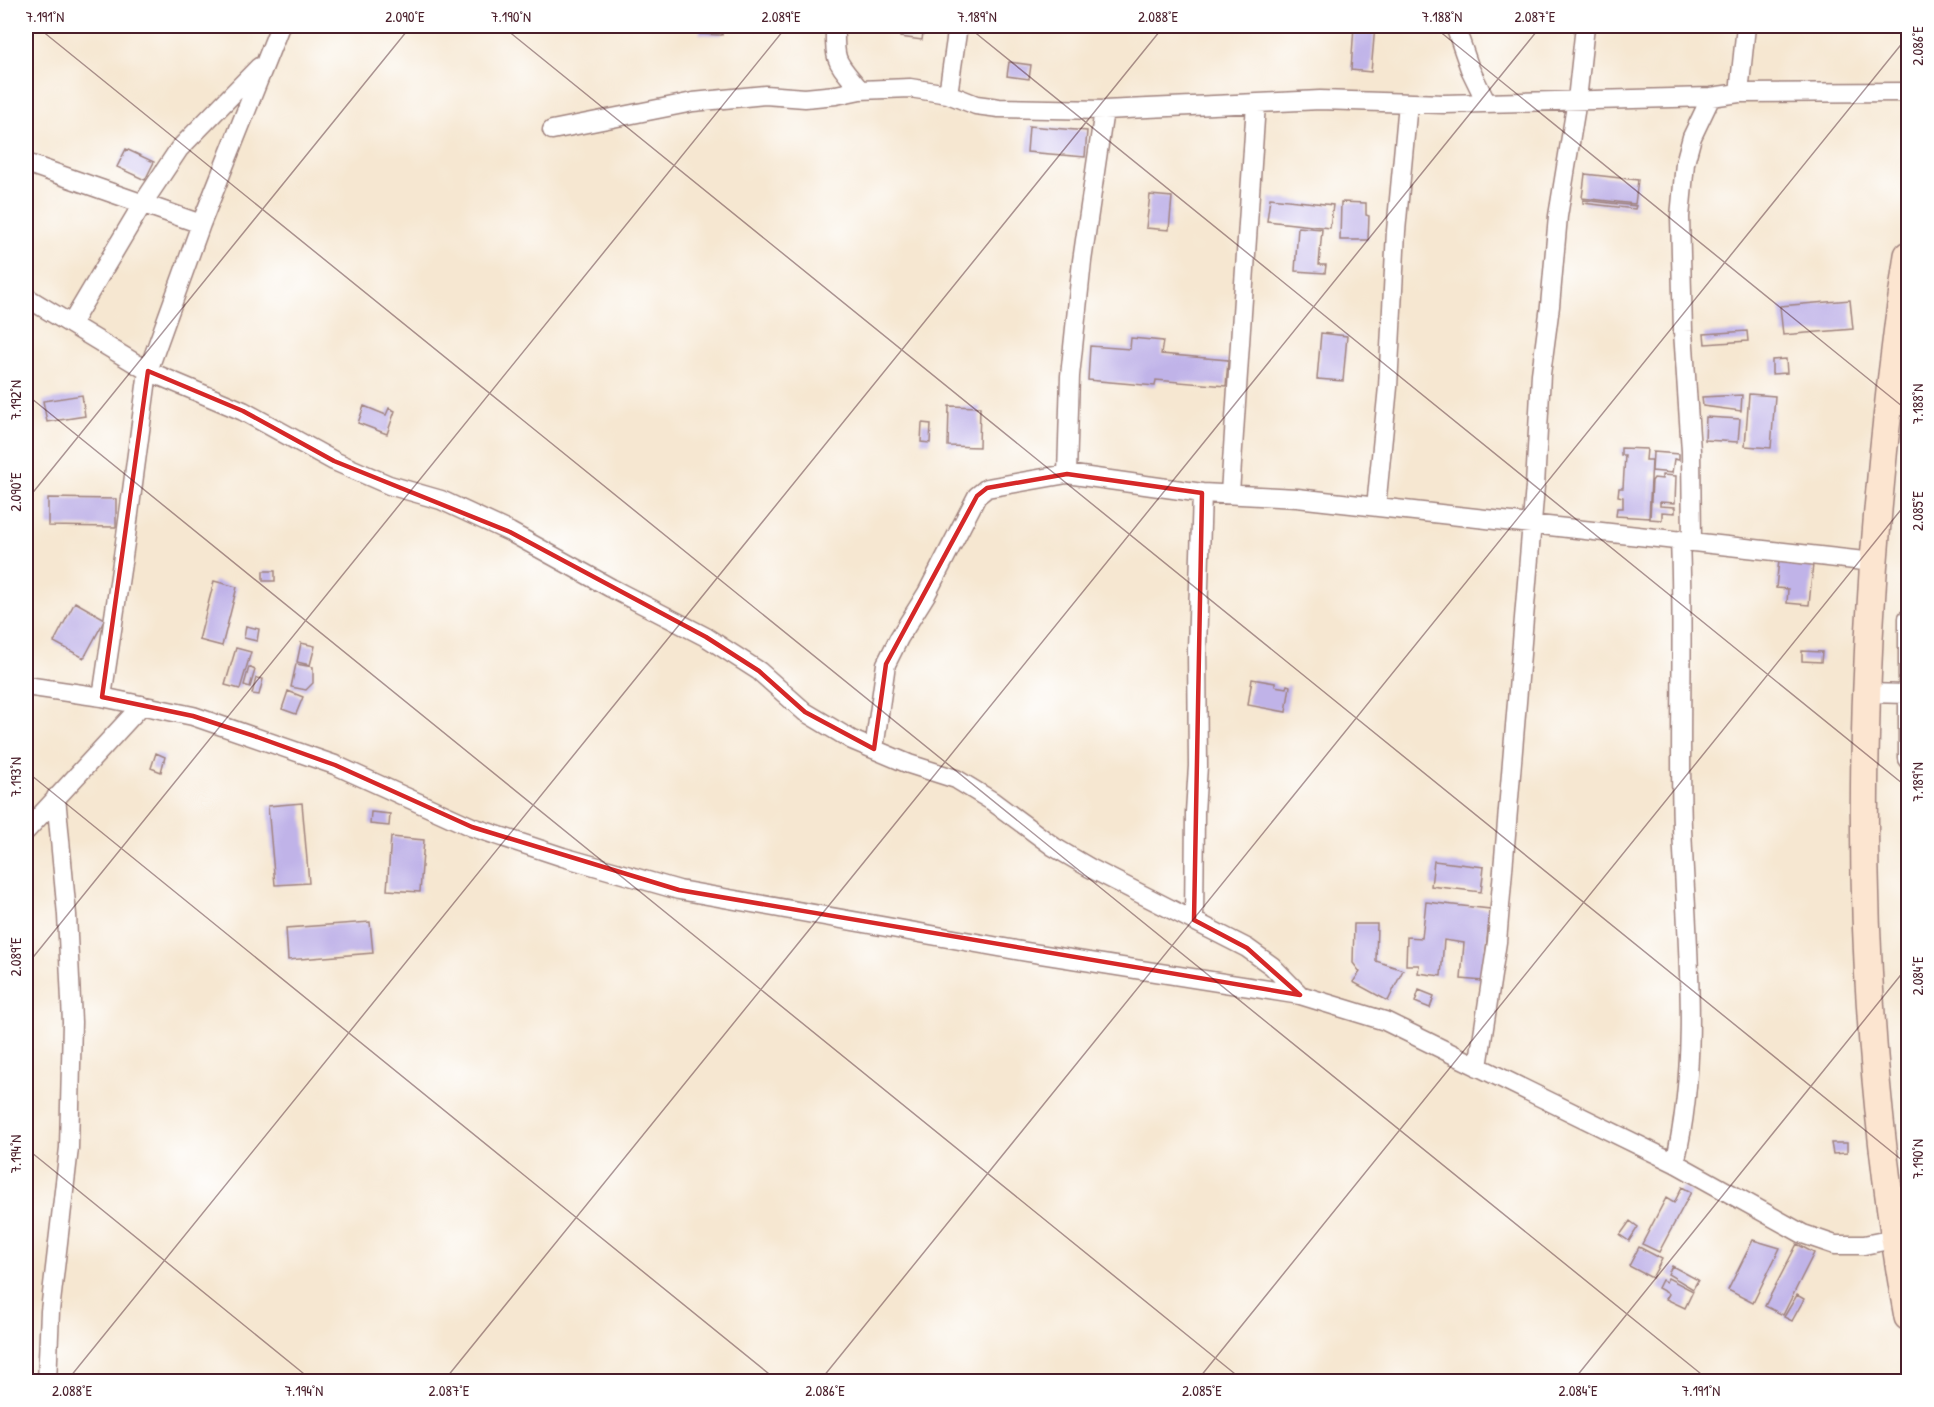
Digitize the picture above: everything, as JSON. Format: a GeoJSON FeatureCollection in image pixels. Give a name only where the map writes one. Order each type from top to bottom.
{"type":"FeatureCollection","features":[{"type":"Feature","properties":{"kind":"main road"},"geometry":{"type":"LineString","coordinates":[[1908,255],[1901,370],[1873,561],[1866,693],[1863,862],[1876,1082],[1901,1234],[1908,1317]]}},
{"type":"Feature","properties":{"kind":"street"},"geometry":{"type":"LineString","coordinates":[[102,697],[148,371],[201,224],[280,26]]}},
{"type":"Feature","properties":{"kind":"street"},"geometry":{"type":"LineString","coordinates":[[835,26],[835,54],[839,66],[860,90]]}},
{"type":"Feature","properties":{"kind":"street"},"geometry":{"type":"LineString","coordinates":[[948,94],[958,26]]}},
{"type":"Feature","properties":{"kind":"street"},"geometry":{"type":"LineString","coordinates":[[1455,26],[1470,69],[1486,102]]}},
{"type":"Feature","properties":{"kind":"street"},"geometry":{"type":"LineString","coordinates":[[1478,1067],[1497,942],[1541,374],[1558,216],[1577,99],[1585,26]]}},
{"type":"Feature","properties":{"kind":"street"},"geometry":{"type":"LineString","coordinates":[[1739,93],[1746,26]]}},
{"type":"Feature","properties":{"kind":"street"},"geometry":{"type":"LineString","coordinates":[[71,324],[143,203],[179,149],[265,62]]}},
{"type":"Feature","properties":{"kind":"street"},"geometry":{"type":"LineString","coordinates":[[552,130],[693,102],[765,95],[806,98],[860,90],[910,88],[948,94],[976,105],[999,108],[1104,110],[1320,100],[1408,103],[1486,102],[1711,97],[1739,93],[1908,92]]}},
{"type":"Feature","properties":{"kind":"street"},"geometry":{"type":"LineString","coordinates":[[1675,1163],[1684,1126],[1690,1034],[1681,795],[1682,602],[1691,451],[1683,330],[1680,217],[1687,154],[1692,137],[1711,97]]}},
{"type":"Feature","properties":{"kind":"street"},"geometry":{"type":"LineString","coordinates":[[1376,507],[1389,387],[1396,231],[1408,103]]}},
{"type":"Feature","properties":{"kind":"street"},"geometry":{"type":"LineString","coordinates":[[1230,493],[1257,104]]}},
{"type":"Feature","properties":{"kind":"street"},"geometry":{"type":"LineString","coordinates":[[1067,474],[1070,376],[1082,261],[1104,110]]}},
{"type":"Feature","properties":{"kind":"street"},"geometry":{"type":"LineString","coordinates":[[26,163],[201,224]]}},
{"type":"Feature","properties":{"kind":"street"},"geometry":{"type":"LineString","coordinates":[[26,297],[148,371],[243,411],[334,461],[389,485],[441,500],[510,532],[706,637],[759,672],[805,712],[852,740],[909,764],[956,780],[992,801],[1054,848],[1247,948],[1272,966],[1300,995]]}},
{"type":"Feature","properties":{"kind":"street"},"geometry":{"type":"LineString","coordinates":[[874,749],[886,664],[927,593],[977,496],[987,488],[1067,474],[1202,493],[1230,493],[1376,507],[1873,561]]}},
{"type":"Feature","properties":{"kind":"street"},"geometry":{"type":"LineString","coordinates":[[1194,920],[1195,812],[1198,766],[1197,649],[1202,493]]}},
{"type":"Feature","properties":{"kind":"street"},"geometry":{"type":"LineString","coordinates":[[1908,618],[1908,759]]}},
{"type":"Feature","properties":{"kind":"street"},"geometry":{"type":"LineString","coordinates":[[26,686],[102,697],[193,716],[335,765],[472,827],[563,857],[679,890],[1027,952],[1300,995],[1384,1021],[1675,1163],[1803,1234],[1835,1245],[1864,1245],[1901,1234]]}},
{"type":"Feature","properties":{"kind":"street"},"geometry":{"type":"LineString","coordinates":[[1866,693],[1908,694]]}},
{"type":"Feature","properties":{"kind":"street"},"geometry":{"type":"LineString","coordinates":[[26,831],[142,705]]}},
{"type":"Feature","properties":{"kind":"street"},"geometry":{"type":"LineString","coordinates":[[47,1382],[50,1311],[69,1148],[72,1022],[67,915],[56,797]]}},
{"type":"Feature","properties":{"kind":"highlighted area"},"geometry":{"type":"Polygon","coordinates":[[[148,371],[243,411],[334,461],[510,532],[706,637],[759,671],[805,712],[874,749],[886,664],[977,496],[987,488],[1067,474],[1202,493],[1194,920],[1247,948],[1300,995],[679,890],[472,827],[335,765],[257,737],[193,716],[102,697],[148,371]]]}},
{"type":"Feature","properties":{"kind":"building"},"geometry":{"type":"Polygon","coordinates":[[[700,26],[723,26],[722,35],[700,34],[700,26]]]}},
{"type":"Feature","properties":{"kind":"building"},"geometry":{"type":"Polygon","coordinates":[[[901,26],[924,26],[922,40],[900,37],[901,26]]]}},
{"type":"Feature","properties":{"kind":"building"},"geometry":{"type":"Polygon","coordinates":[[[1354,26],[1375,26],[1371,72],[1351,70],[1354,26]]]}},
{"type":"Feature","properties":{"kind":"building"},"geometry":{"type":"Polygon","coordinates":[[[1009,62],[1031,65],[1029,79],[1007,76],[1009,62]]]}},
{"type":"Feature","properties":{"kind":"building"},"geometry":{"type":"Polygon","coordinates":[[[1029,126],[1087,131],[1085,157],[1027,152],[1029,126]]]}},
{"type":"Feature","properties":{"kind":"building"},"geometry":{"type":"Polygon","coordinates":[[[126,149],[154,162],[145,180],[117,167],[126,149]]]}},
{"type":"Feature","properties":{"kind":"building"},"geometry":{"type":"Polygon","coordinates":[[[1585,174],[1638,180],[1635,204],[1582,198],[1585,174]]]}},
{"type":"Feature","properties":{"kind":"building"},"geometry":{"type":"Polygon","coordinates":[[[1150,195],[1172,197],[1169,230],[1146,228],[1150,195]]]}},
{"type":"Feature","properties":{"kind":"building"},"geometry":{"type":"Polygon","coordinates":[[[1270,198],[1333,205],[1330,228],[1267,221],[1270,198]]]}},
{"type":"Feature","properties":{"kind":"building"},"geometry":{"type":"Polygon","coordinates":[[[1583,200],[1636,206],[1635,209],[1583,203],[1583,200]]]}},
{"type":"Feature","properties":{"kind":"building"},"geometry":{"type":"Polygon","coordinates":[[[1341,202],[1366,203],[1366,215],[1369,216],[1368,240],[1340,240],[1341,202]]]}},
{"type":"Feature","properties":{"kind":"building"},"geometry":{"type":"Polygon","coordinates":[[[1298,227],[1322,229],[1319,265],[1326,265],[1325,273],[1295,271],[1298,227]]]}},
{"type":"Feature","properties":{"kind":"building"},"geometry":{"type":"Polygon","coordinates":[[[1850,300],[1853,329],[1783,335],[1780,306],[1850,300]]]}},
{"type":"Feature","properties":{"kind":"building"},"geometry":{"type":"Polygon","coordinates":[[[1747,331],[1748,341],[1705,344],[1704,334],[1747,331]]]}},
{"type":"Feature","properties":{"kind":"building"},"geometry":{"type":"Polygon","coordinates":[[[1321,333],[1347,336],[1343,381],[1317,379],[1321,333]]]}},
{"type":"Feature","properties":{"kind":"building"},"geometry":{"type":"Polygon","coordinates":[[[1131,338],[1163,341],[1161,354],[1228,360],[1226,386],[1156,380],[1155,386],[1088,380],[1090,346],[1130,349],[1131,338]]]}},
{"type":"Feature","properties":{"kind":"building"},"geometry":{"type":"Polygon","coordinates":[[[1786,359],[1787,373],[1772,374],[1772,360],[1786,359]]]}},
{"type":"Feature","properties":{"kind":"building"},"geometry":{"type":"Polygon","coordinates":[[[1749,394],[1775,396],[1771,448],[1745,446],[1749,394]]]}},
{"type":"Feature","properties":{"kind":"building"},"geometry":{"type":"Polygon","coordinates":[[[82,395],[85,416],[47,422],[43,401],[82,395]]]}},
{"type":"Feature","properties":{"kind":"building"},"geometry":{"type":"Polygon","coordinates":[[[1742,395],[1741,411],[1703,406],[1702,397],[1742,395]]]}},
{"type":"Feature","properties":{"kind":"building"},"geometry":{"type":"Polygon","coordinates":[[[364,406],[386,415],[389,408],[395,411],[387,434],[358,423],[364,406]]]}},
{"type":"Feature","properties":{"kind":"building"},"geometry":{"type":"Polygon","coordinates":[[[949,406],[980,407],[979,447],[948,446],[949,406]]]}},
{"type":"Feature","properties":{"kind":"building"},"geometry":{"type":"Polygon","coordinates":[[[1706,417],[1740,419],[1738,442],[1705,440],[1706,417]]]}},
{"type":"Feature","properties":{"kind":"building"},"geometry":{"type":"Polygon","coordinates":[[[922,423],[931,424],[930,443],[921,442],[922,423]]]}},
{"type":"Feature","properties":{"kind":"building"},"geometry":{"type":"Polygon","coordinates":[[[1621,448],[1647,449],[1646,460],[1652,460],[1649,518],[1616,516],[1617,508],[1623,508],[1623,497],[1618,496],[1619,488],[1623,488],[1625,455],[1621,455],[1621,448]]]}},
{"type":"Feature","properties":{"kind":"building"},"geometry":{"type":"Polygon","coordinates":[[[1653,452],[1679,454],[1679,460],[1674,459],[1672,473],[1652,471],[1653,452]]]}},
{"type":"Feature","properties":{"kind":"building"},"geometry":{"type":"Polygon","coordinates":[[[1662,475],[1676,476],[1675,503],[1660,502],[1660,506],[1675,507],[1675,513],[1662,512],[1662,520],[1650,519],[1652,481],[1654,478],[1662,479],[1662,475]]]}},
{"type":"Feature","properties":{"kind":"building"},"geometry":{"type":"Polygon","coordinates":[[[48,498],[116,499],[116,527],[48,526],[48,498]]]}},
{"type":"Feature","properties":{"kind":"building"},"geometry":{"type":"Polygon","coordinates":[[[1779,560],[1813,564],[1809,605],[1787,603],[1788,589],[1776,588],[1779,560]]]}},
{"type":"Feature","properties":{"kind":"building"},"geometry":{"type":"Polygon","coordinates":[[[263,571],[275,571],[275,581],[263,581],[263,571]]]}},
{"type":"Feature","properties":{"kind":"building"},"geometry":{"type":"Polygon","coordinates":[[[214,581],[237,587],[222,646],[199,640],[214,581]]]}},
{"type":"Feature","properties":{"kind":"building"},"geometry":{"type":"Polygon","coordinates":[[[75,602],[105,619],[84,658],[54,642],[75,602]]]}},
{"type":"Feature","properties":{"kind":"building"},"geometry":{"type":"Polygon","coordinates":[[[246,626],[259,629],[257,641],[244,638],[246,626]]]}},
{"type":"Feature","properties":{"kind":"building"},"geometry":{"type":"Polygon","coordinates":[[[301,643],[315,646],[310,665],[297,662],[301,643]]]}},
{"type":"Feature","properties":{"kind":"building"},"geometry":{"type":"Polygon","coordinates":[[[236,648],[251,652],[240,689],[225,685],[236,648]]]}},
{"type":"Feature","properties":{"kind":"building"},"geometry":{"type":"Polygon","coordinates":[[[1802,651],[1822,652],[1821,662],[1802,661],[1802,651]]]}},
{"type":"Feature","properties":{"kind":"building"},"geometry":{"type":"Polygon","coordinates":[[[296,664],[313,667],[313,683],[306,690],[291,687],[296,664]]]}},
{"type":"Feature","properties":{"kind":"building"},"geometry":{"type":"Polygon","coordinates":[[[249,667],[255,670],[250,687],[244,685],[249,667]]]}},
{"type":"Feature","properties":{"kind":"building"},"geometry":{"type":"Polygon","coordinates":[[[256,678],[263,679],[259,695],[252,694],[256,678]]]}},
{"type":"Feature","properties":{"kind":"building"},"geometry":{"type":"Polygon","coordinates":[[[1252,679],[1275,683],[1275,686],[1286,688],[1287,685],[1290,686],[1286,712],[1248,705],[1252,679]]]}},
{"type":"Feature","properties":{"kind":"building"},"geometry":{"type":"Polygon","coordinates":[[[288,691],[303,697],[296,714],[282,709],[288,691]]]}},
{"type":"Feature","properties":{"kind":"building"},"geometry":{"type":"Polygon","coordinates":[[[156,753],[165,757],[161,772],[151,768],[156,753]]]}},
{"type":"Feature","properties":{"kind":"building"},"geometry":{"type":"Polygon","coordinates":[[[302,803],[309,883],[275,885],[268,806],[302,803]]]}},
{"type":"Feature","properties":{"kind":"building"},"geometry":{"type":"Polygon","coordinates":[[[371,812],[390,814],[389,826],[370,824],[371,812]]]}},
{"type":"Feature","properties":{"kind":"building"},"geometry":{"type":"Polygon","coordinates":[[[391,837],[424,840],[420,892],[387,890],[391,837]]]}},
{"type":"Feature","properties":{"kind":"building"},"geometry":{"type":"Polygon","coordinates":[[[1434,861],[1484,867],[1481,892],[1431,886],[1434,861]]]}},
{"type":"Feature","properties":{"kind":"building"},"geometry":{"type":"Polygon","coordinates":[[[1426,902],[1490,909],[1483,981],[1461,979],[1464,943],[1444,940],[1441,976],[1418,973],[1419,965],[1406,965],[1407,937],[1422,938],[1426,902]]]}},
{"type":"Feature","properties":{"kind":"building"},"geometry":{"type":"Polygon","coordinates":[[[370,922],[373,953],[288,960],[286,928],[370,922]]]}},
{"type":"Feature","properties":{"kind":"building"},"geometry":{"type":"Polygon","coordinates":[[[1354,924],[1377,924],[1376,961],[1403,970],[1388,1001],[1353,982],[1360,972],[1353,963],[1354,924]]]}},
{"type":"Feature","properties":{"kind":"building"},"geometry":{"type":"Polygon","coordinates":[[[1419,990],[1434,996],[1430,1008],[1415,1002],[1419,990]]]}},
{"type":"Feature","properties":{"kind":"building"},"geometry":{"type":"Polygon","coordinates":[[[1831,1143],[1847,1143],[1847,1153],[1833,1154],[1831,1143]]]}},
{"type":"Feature","properties":{"kind":"building"},"geometry":{"type":"Polygon","coordinates":[[[1682,1187],[1691,1192],[1659,1252],[1642,1244],[1666,1198],[1674,1203],[1682,1187]]]}},
{"type":"Feature","properties":{"kind":"building"},"geometry":{"type":"Polygon","coordinates":[[[1630,1221],[1638,1227],[1629,1241],[1620,1235],[1630,1221]]]}},
{"type":"Feature","properties":{"kind":"building"},"geometry":{"type":"Polygon","coordinates":[[[1753,1240],[1780,1248],[1753,1303],[1728,1290],[1753,1240]]]}},
{"type":"Feature","properties":{"kind":"building"},"geometry":{"type":"Polygon","coordinates":[[[1797,1244],[1814,1253],[1783,1315],[1765,1306],[1797,1244]]]}},
{"type":"Feature","properties":{"kind":"building"},"geometry":{"type":"Polygon","coordinates":[[[1639,1247],[1662,1259],[1652,1278],[1629,1266],[1639,1247]]]}},
{"type":"Feature","properties":{"kind":"building"},"geometry":{"type":"Polygon","coordinates":[[[1672,1266],[1698,1280],[1693,1289],[1668,1274],[1672,1266]]]}},
{"type":"Feature","properties":{"kind":"building"},"geometry":{"type":"Polygon","coordinates":[[[1668,1278],[1693,1291],[1685,1308],[1666,1299],[1669,1294],[1658,1288],[1662,1280],[1666,1282],[1668,1278]]]}},
{"type":"Feature","properties":{"kind":"building"},"geometry":{"type":"Polygon","coordinates":[[[1797,1295],[1804,1299],[1792,1321],[1784,1317],[1797,1295]]]}}]}
